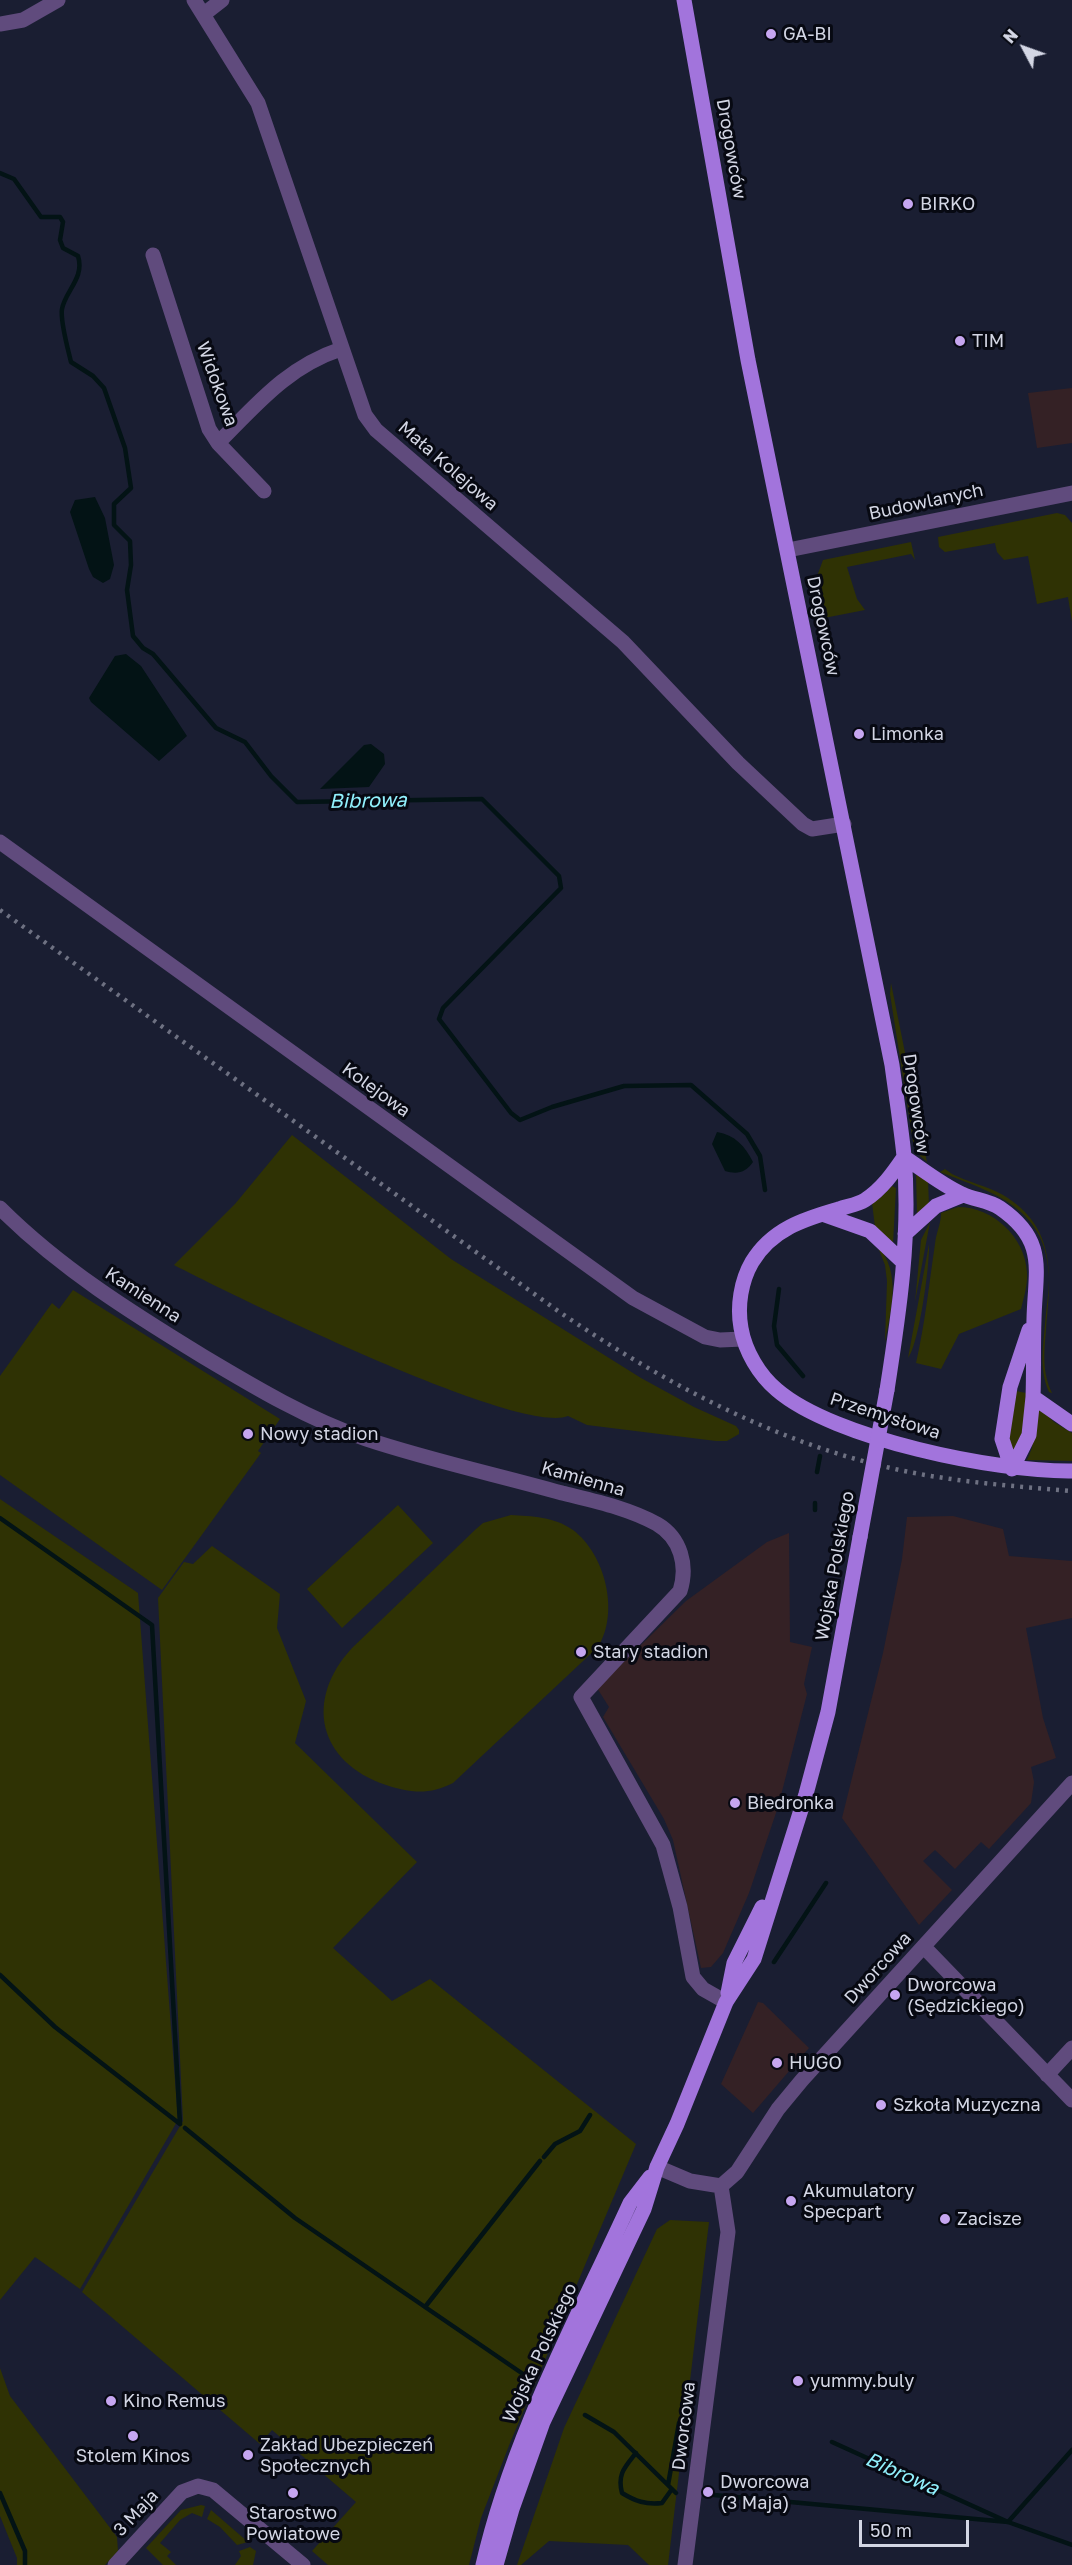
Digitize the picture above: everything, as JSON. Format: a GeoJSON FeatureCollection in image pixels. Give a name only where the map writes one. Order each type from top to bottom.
{"type":"FeatureCollection","features":[{"type":"Feature","properties":{"kind":"main road","name":"Drogowców"},"geometry":{"type":"LineString","coordinates":[[684,0],[748,360],[892,1065],[904,1157],[903,1262]]}},
{"type":"Feature","properties":{"kind":"main road"},"geometry":{"type":"LineString","coordinates":[[904,1157],[963,1195],[976,1197],[999,1207],[1017,1222],[1028,1237],[1035,1253],[1038,1276],[1034,1316],[1033,1397],[1029,1435],[1012,1468]]}},
{"type":"Feature","properties":{"kind":"main road","name":"Przemysłowa"},"geometry":{"type":"LineString","coordinates":[[904,1157],[884,1184],[863,1201],[801,1220],[785,1228],[774,1236],[752,1262],[742,1288],[739,1305],[743,1339],[758,1368],[776,1389],[793,1402],[854,1429],[942,1455],[1012,1468],[1072,1471]]}},
{"type":"Feature","properties":{"kind":"main road"},"geometry":{"type":"LineString","coordinates":[[905,1234],[936,1206],[963,1195]]}},
{"type":"Feature","properties":{"kind":"main road"},"geometry":{"type":"LineString","coordinates":[[822,1214],[870,1231],[903,1262]]}},
{"type":"Feature","properties":{"kind":"main road","name":"Wojska Polskiego"},"geometry":{"type":"LineString","coordinates":[[496,2565],[512,2509],[543,2422],[644,2209],[657,2167],[677,2124],[726,2002],[734,1963],[780,1872],[806,1794],[828,1712],[887,1390],[903,1262]]}},
{"type":"Feature","properties":{"kind":"main road"},"geometry":{"type":"LineString","coordinates":[[1012,1468],[1002,1439],[1010,1387],[1034,1316]]}},
{"type":"Feature","properties":{"kind":"main road"},"geometry":{"type":"LineString","coordinates":[[1033,1397],[1072,1424]]}},
{"type":"Feature","properties":{"kind":"main road","name":"Wojska Polskiego"},"geometry":{"type":"LineString","coordinates":[[483,2565],[492,2525],[526,2430],[630,2203],[657,2167]]}},
{"type":"Feature","properties":{"kind":"street"},"geometry":{"type":"LineString","coordinates":[[0,24],[23,20],[58,0]]}},
{"type":"Feature","properties":{"kind":"street","name":"Mała Kolejowa"},"geometry":{"type":"LineString","coordinates":[[194,0],[258,103],[365,415],[376,430],[623,642],[738,763],[803,824],[812,830],[844,824]]}},
{"type":"Feature","properties":{"kind":"street"},"geometry":{"type":"LineString","coordinates":[[204,14],[222,0]]}},
{"type":"Feature","properties":{"kind":"street","name":"Widokowa"},"geometry":{"type":"LineString","coordinates":[[153,255],[209,429],[218,443],[279,381],[312,360],[341,348]]}},
{"type":"Feature","properties":{"kind":"street"},"geometry":{"type":"LineString","coordinates":[[218,443],[264,491]]}},
{"type":"Feature","properties":{"kind":"street","name":"Budowlanych"},"geometry":{"type":"LineString","coordinates":[[788,550],[1072,493]]}},
{"type":"Feature","properties":{"kind":"street","name":"Kolejowa"},"geometry":{"type":"LineString","coordinates":[[0,842],[633,1298],[705,1337],[720,1340],[743,1339]]}},
{"type":"Feature","properties":{"kind":"street","name":"Kamienna"},"geometry":{"type":"LineString","coordinates":[[0,1208],[31,1239],[108,1296],[264,1393],[299,1411],[366,1439],[615,1507],[658,1525],[667,1532],[685,1564],[685,1578],[680,1591],[581,1697],[663,1845],[680,1907],[693,1977],[703,1989],[726,2002]]}},
{"type":"Feature","properties":{"kind":"street","name":"Dworcowa"},"geometry":{"type":"LineString","coordinates":[[685,2565],[729,2232],[721,2186],[738,2172],[786,2099],[1072,1783]]}},
{"type":"Feature","properties":{"kind":"street"},"geometry":{"type":"LineString","coordinates":[[924,1947],[1072,2100]]}},
{"type":"Feature","properties":{"kind":"street"},"geometry":{"type":"LineString","coordinates":[[1047,2075],[1072,2048]]}},
{"type":"Feature","properties":{"kind":"street"},"geometry":{"type":"LineString","coordinates":[[657,2167],[690,2181],[721,2186]]}},
{"type":"Feature","properties":{"kind":"street","name":"3 Maja"},"geometry":{"type":"LineString","coordinates":[[115,2565],[183,2492],[198,2486],[213,2490],[303,2565]]}},
{"type":"Feature","properties":{"kind":"shaded area"},"geometry":{"type":"Polygon","coordinates":[[[1072,388],[1072,443],[1037,448],[1028,393],[1072,388]]]}},
{"type":"Feature","properties":{"kind":"shaded area"},"geometry":{"type":"Polygon","coordinates":[[[95,497],[105,518],[114,565],[110,579],[103,583],[93,577],[89,569],[70,512],[75,500],[95,497]]]}},
{"type":"Feature","properties":{"kind":"shaded area"},"geometry":{"type":"Polygon","coordinates":[[[126,654],[141,666],[187,736],[159,761],[89,698],[115,656],[126,654]]]}},
{"type":"Feature","properties":{"kind":"shaded area"},"geometry":{"type":"Polygon","coordinates":[[[371,744],[384,754],[385,764],[369,787],[320,789],[364,745],[371,744]]]}},
{"type":"Feature","properties":{"kind":"shaded area"},"geometry":{"type":"Polygon","coordinates":[[[717,1132],[729,1136],[743,1146],[753,1162],[748,1168],[738,1173],[725,1171],[712,1144],[717,1132]]]}},
{"type":"Feature","properties":{"kind":"shaded area"},"geometry":{"type":"Polygon","coordinates":[[[953,1516],[1003,1529],[1009,1556],[1072,1561],[1072,1618],[1026,1628],[1043,1718],[1056,1758],[1031,1767],[1034,1782],[1031,1803],[989,1849],[981,1842],[955,1869],[935,1850],[923,1861],[952,1890],[919,1925],[842,1818],[883,1653],[902,1559],[907,1517],[953,1516]]]}},
{"type":"Feature","properties":{"kind":"shaded area"},"geometry":{"type":"Polygon","coordinates":[[[789,1533],[790,1642],[812,1647],[804,1684],[807,1694],[778,1807],[749,1893],[723,1953],[711,1967],[701,1968],[673,1840],[664,1819],[603,1717],[609,1707],[597,1688],[686,1601],[767,1542],[789,1533]]]}},
{"type":"Feature","properties":{"kind":"shaded area"},"geometry":{"type":"Polygon","coordinates":[[[758,2002],[763,2003],[809,2048],[753,2113],[721,2084],[758,2002]]]}},
{"type":"Feature","properties":{"kind":"green space"},"geometry":{"type":"Polygon","coordinates":[[[1057,513],[1065,515],[1072,523],[1072,622],[1068,597],[1037,604],[1028,556],[1004,560],[997,552],[995,543],[945,552],[939,547],[938,537],[1057,513]]]}},
{"type":"Feature","properties":{"kind":"green space"},"geometry":{"type":"Polygon","coordinates":[[[911,542],[915,560],[911,554],[847,567],[857,599],[865,610],[824,618],[816,579],[823,560],[911,542]]]}},
{"type":"Feature","properties":{"kind":"green space"},"geometry":{"type":"Polygon","coordinates":[[[891,983],[927,1162],[920,1156],[913,1142],[890,994],[891,983]]]}},
{"type":"Feature","properties":{"kind":"green space"},"geometry":{"type":"Polygon","coordinates":[[[292,1135],[451,1259],[641,1378],[694,1407],[736,1426],[739,1434],[727,1441],[716,1441],[587,1425],[568,1416],[539,1416],[494,1405],[374,1359],[174,1265],[235,1204],[292,1135]]]}},
{"type":"Feature","properties":{"kind":"green space"},"geometry":{"type":"Polygon","coordinates":[[[945,1169],[958,1177],[1003,1195],[1021,1208],[1033,1222],[1042,1238],[1047,1254],[1049,1278],[1046,1255],[1039,1235],[1028,1219],[998,1196],[940,1172],[945,1169]]]}},
{"type":"Feature","properties":{"kind":"green space"},"geometry":{"type":"Polygon","coordinates":[[[916,1173],[928,1180],[929,1205],[917,1214],[916,1173]]]}},
{"type":"Feature","properties":{"kind":"green space"},"geometry":{"type":"Polygon","coordinates":[[[892,1186],[896,1188],[893,1244],[875,1227],[872,1203],[892,1186]]]}},
{"type":"Feature","properties":{"kind":"green space"},"geometry":{"type":"Polygon","coordinates":[[[958,1207],[983,1212],[1005,1226],[1014,1236],[1025,1259],[1027,1281],[1021,1309],[959,1334],[941,1369],[916,1363],[941,1213],[958,1207]]]}},
{"type":"Feature","properties":{"kind":"green space"},"geometry":{"type":"Polygon","coordinates":[[[930,1222],[915,1302],[921,1240],[930,1222]]]}},
{"type":"Feature","properties":{"kind":"green space"},"geometry":{"type":"Polygon","coordinates":[[[929,1244],[920,1321],[908,1358],[929,1244]]]}},
{"type":"Feature","properties":{"kind":"green space"},"geometry":{"type":"Polygon","coordinates":[[[877,1245],[890,1267],[892,1279],[892,1304],[885,1342],[887,1281],[885,1265],[877,1245]]]}},
{"type":"Feature","properties":{"kind":"green space"},"geometry":{"type":"Polygon","coordinates":[[[1049,1283],[1044,1362],[1052,1393],[1049,1392],[1046,1384],[1043,1359],[1049,1283]]]}},
{"type":"Feature","properties":{"kind":"green space"},"geometry":{"type":"Polygon","coordinates":[[[73,1290],[280,1419],[258,1451],[261,1453],[162,1590],[0,1475],[0,1376],[52,1303],[59,1309],[73,1290]]]}},
{"type":"Feature","properties":{"kind":"green space"},"geometry":{"type":"Polygon","coordinates":[[[1016,1391],[1026,1393],[1022,1442],[1018,1452],[1008,1449],[1016,1391]]]}},
{"type":"Feature","properties":{"kind":"green space"},"geometry":{"type":"Polygon","coordinates":[[[1036,1405],[1054,1422],[1072,1433],[1072,1461],[1027,1460],[1032,1448],[1036,1405]]]}},
{"type":"Feature","properties":{"kind":"green space"},"geometry":{"type":"Polygon","coordinates":[[[0,1499],[138,1593],[178,2120],[80,2289],[35,2257],[0,2300],[0,1499]]]}},
{"type":"Feature","properties":{"kind":"green space"},"geometry":{"type":"Polygon","coordinates":[[[398,1505],[433,1543],[342,1628],[307,1589],[398,1505]]]}},
{"type":"Feature","properties":{"kind":"green space"},"geometry":{"type":"Polygon","coordinates":[[[511,1515],[559,1522],[573,1530],[594,1553],[606,1584],[608,1601],[605,1633],[598,1647],[453,1783],[436,1790],[420,1792],[386,1785],[363,1775],[345,1761],[333,1745],[326,1727],[324,1708],[328,1688],[337,1668],[352,1648],[476,1529],[483,1523],[511,1515]]]}},
{"type":"Feature","properties":{"kind":"green space"},"geometry":{"type":"Polygon","coordinates":[[[212,1546],[280,1594],[277,1628],[306,1701],[295,1743],[417,1862],[333,1948],[392,2001],[430,1979],[636,2144],[510,2443],[481,2518],[469,2565],[328,2565],[312,2551],[356,2502],[272,2430],[260,2444],[82,2292],[183,2121],[158,1598],[184,1562],[193,1564],[212,1546]]]}},
{"type":"Feature","properties":{"kind":"green space"},"geometry":{"type":"Polygon","coordinates":[[[670,2220],[709,2222],[668,2565],[649,2565],[628,2545],[549,2541],[521,2565],[517,2565],[564,2428],[657,2229],[670,2220]]]}},
{"type":"Feature","properties":{"kind":"green space"},"geometry":{"type":"Polygon","coordinates":[[[0,2368],[10,2396],[117,2537],[118,2551],[105,2565],[17,2565],[17,2558],[0,2516],[0,2368]]]}},
{"type":"Feature","properties":{"kind":"green space"},"geometry":{"type":"Polygon","coordinates":[[[205,2506],[202,2517],[192,2513],[180,2520],[160,2543],[171,2552],[167,2556],[176,2565],[163,2565],[146,2548],[181,2510],[205,2506]]]}},
{"type":"Feature","properties":{"kind":"green space"},"geometry":{"type":"Polygon","coordinates":[[[211,2510],[248,2542],[237,2545],[220,2527],[207,2519],[211,2510]]]}},
{"type":"Feature","properties":{"kind":"green space"},"geometry":{"type":"Polygon","coordinates":[[[250,2547],[256,2551],[253,2565],[235,2565],[241,2556],[239,2551],[250,2547]]]}},
{"type":"Feature","properties":{"kind":"waterway","name":"Bibrowa"},"geometry":{"type":"LineString","coordinates":[[0,173],[14,179],[41,217],[60,217],[63,222],[60,240],[63,248],[78,256],[79,271],[64,302],[62,321],[71,362],[93,376],[104,388],[125,448],[131,488],[114,504],[114,525],[130,541],[131,565],[127,590],[133,636],[143,648],[153,654],[216,728],[245,742],[271,776],[297,802],[482,799],[559,876],[561,888],[443,1008],[439,1019],[511,1113],[520,1120],[552,1107],[624,1086],[691,1085],[747,1134],[760,1156],[765,1190]]}},
{"type":"Feature","properties":{"kind":"waterway","name":"Bibrowa"},"geometry":{"type":"LineString","coordinates":[[779,1289],[774,1326],[777,1345],[803,1376]]}},
{"type":"Feature","properties":{"kind":"waterway","name":"Bibrowa"},"geometry":{"type":"LineString","coordinates":[[817,1472],[820,1456]]}},
{"type":"Feature","properties":{"kind":"waterway","name":"Bibrowa"},"geometry":{"type":"LineString","coordinates":[[815,1503],[815,1510]]}},
{"type":"Feature","properties":{"kind":"waterway"},"geometry":{"type":"LineString","coordinates":[[0,1518],[152,1625],[180,2124]]}},
{"type":"Feature","properties":{"kind":"waterway"},"geometry":{"type":"LineString","coordinates":[[774,1962],[826,1883]]}},
{"type":"Feature","properties":{"kind":"waterway"},"geometry":{"type":"LineString","coordinates":[[0,1975],[55,2027],[180,2124]]}},
{"type":"Feature","properties":{"kind":"waterway"},"geometry":{"type":"LineString","coordinates":[[544,2157],[555,2144],[580,2131],[590,2115]]}},
{"type":"Feature","properties":{"kind":"waterway"},"geometry":{"type":"LineString","coordinates":[[185,2128],[295,2218],[523,2374]]}},
{"type":"Feature","properties":{"kind":"waterway"},"geometry":{"type":"LineString","coordinates":[[425,2307],[540,2161]]}},
{"type":"Feature","properties":{"kind":"waterway"},"geometry":{"type":"LineString","coordinates":[[585,2415],[614,2432],[676,2493]]}},
{"type":"Feature","properties":{"kind":"waterway"},"geometry":{"type":"LineString","coordinates":[[668,2485],[679,2423]]}},
{"type":"Feature","properties":{"kind":"waterway","name":"Bibrowa"},"geometry":{"type":"LineString","coordinates":[[832,2442],[1008,2522],[1072,2545]]}},
{"type":"Feature","properties":{"kind":"waterway"},"geometry":{"type":"LineString","coordinates":[[1008,2522],[1072,2450]]}},
{"type":"Feature","properties":{"kind":"waterway"},"geometry":{"type":"LineString","coordinates":[[636,2453],[621,2476],[622,2493],[641,2502],[662,2503],[672,2489]]}},
{"type":"Feature","properties":{"kind":"waterway"},"geometry":{"type":"LineString","coordinates":[[0,2493],[25,2551],[25,2565]]}},
{"type":"Feature","properties":{"kind":"waterway"},"geometry":{"type":"LineString","coordinates":[[714,2495],[1008,2522]]}},
{"type":"Feature","properties":{"kind":"railway"},"geometry":{"type":"LineString","coordinates":[[0,910],[558,1311],[678,1385],[762,1426],[850,1457],[895,1469],[939,1477],[1072,1491]]}},
{"type":"Feature","properties":{"kind":"place","name":"GA-BI"},"geometry":{"type":"Point","coordinates":[771,34]}},
{"type":"Feature","properties":{"kind":"place","name":"BIRKO"},"geometry":{"type":"Point","coordinates":[908,204]}},
{"type":"Feature","properties":{"kind":"place","name":"TIM"},"geometry":{"type":"Point","coordinates":[960,341]}},
{"type":"Feature","properties":{"kind":"place","name":"Limonka"},"geometry":{"type":"Point","coordinates":[859,734]}},
{"type":"Feature","properties":{"kind":"place","name":"Nowy stadion"},"geometry":{"type":"Point","coordinates":[248,1434]}},
{"type":"Feature","properties":{"kind":"place","name":"Stary stadion"},"geometry":{"type":"Point","coordinates":[581,1652]}},
{"type":"Feature","properties":{"kind":"place","name":"Biedronka"},"geometry":{"type":"Point","coordinates":[735,1803]}},
{"type":"Feature","properties":{"kind":"place","name":"Dworcowa (Sędzickiego)"},"geometry":{"type":"Point","coordinates":[895,1995]}},
{"type":"Feature","properties":{"kind":"place","name":"HUGO"},"geometry":{"type":"Point","coordinates":[777,2063]}},
{"type":"Feature","properties":{"kind":"place","name":"Szkoła Muzyczna"},"geometry":{"type":"Point","coordinates":[881,2105]}},
{"type":"Feature","properties":{"kind":"place","name":"Akumulatory Specpart"},"geometry":{"type":"Point","coordinates":[791,2201]}},
{"type":"Feature","properties":{"kind":"place","name":"Zacisze"},"geometry":{"type":"Point","coordinates":[945,2219]}},
{"type":"Feature","properties":{"kind":"place","name":"yummy.buly"},"geometry":{"type":"Point","coordinates":[798,2381]}},
{"type":"Feature","properties":{"kind":"place","name":"Kino Remus"},"geometry":{"type":"Point","coordinates":[111,2401]}},
{"type":"Feature","properties":{"kind":"place","name":"Stolem Kinos"},"geometry":{"type":"Point","coordinates":[133,2436]}},
{"type":"Feature","properties":{"kind":"place","name":"Zakład Ubezpieczeń Społecznych"},"geometry":{"type":"Point","coordinates":[248,2455]}},
{"type":"Feature","properties":{"kind":"place","name":"Dworcowa (3 Maja)"},"geometry":{"type":"Point","coordinates":[708,2492]}},
{"type":"Feature","properties":{"kind":"place","name":"Starostwo Powiatowe"},"geometry":{"type":"Point","coordinates":[293,2493]}}]}
